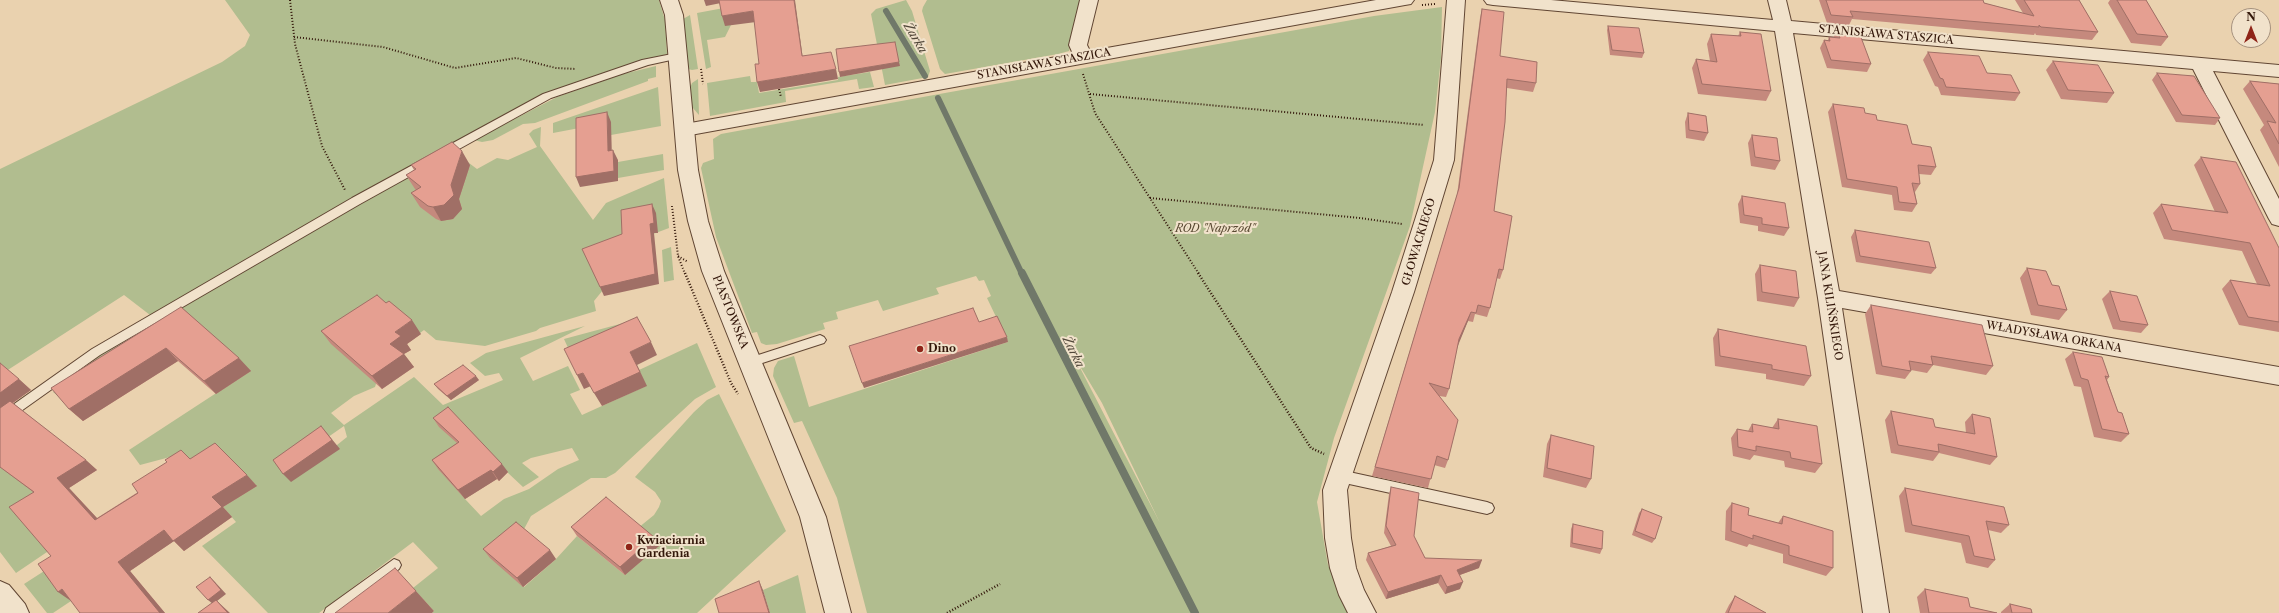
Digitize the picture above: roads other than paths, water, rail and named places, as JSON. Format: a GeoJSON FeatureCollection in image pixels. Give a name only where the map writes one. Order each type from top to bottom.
{"type":"FeatureCollection","features":[{"type":"Feature","properties":{"kind":"street","name":"PIASTOWSKA"},"geometry":{"type":"LineString","coordinates":[[669,0],[674,15],[691,191],[698,221],[713,272],[813,517],[838,613]]}},
{"type":"Feature","properties":{"kind":"street"},"geometry":{"type":"LineString","coordinates":[[1083,65],[1078,45],[1089,0]]}},
{"type":"Feature","properties":{"kind":"street","name":"STANISŁAWA STASZICA"},"geometry":{"type":"LineString","coordinates":[[685,130],[1083,65],[1405,0]]}},
{"type":"Feature","properties":{"kind":"street","name":"GŁOWACKIEGO"},"geometry":{"type":"LineString","coordinates":[[1363,613],[1352,595],[1343,568],[1338,538],[1334,490],[1403,292],[1444,160],[1456,0]]}},
{"type":"Feature","properties":{"kind":"street","name":"STANISŁAWA STASZICA"},"geometry":{"type":"LineString","coordinates":[[1493,0],[2279,71]]}},
{"type":"Feature","properties":{"kind":"street","name":"JANA KILIŃSKIEGO"},"geometry":{"type":"LineString","coordinates":[[1777,0],[1783,26],[1829,298],[1876,613]]}},
{"type":"Feature","properties":{"kind":"street"},"geometry":{"type":"LineString","coordinates":[[2200,64],[2279,219]]}},
{"type":"Feature","properties":{"kind":"street","name":"WŁADYSŁAWA ORKANA"},"geometry":{"type":"LineString","coordinates":[[1829,298],[2279,376]]}},
{"type":"Feature","properties":{"kind":"street"},"geometry":{"type":"LineString","coordinates":[[0,593],[16,613]]}},
{"type":"Feature","properties":{"kind":"lane"},"geometry":{"type":"LineString","coordinates":[[0,421],[96,352],[356,201],[547,96],[639,65],[677,56]]}},
{"type":"Feature","properties":{"kind":"lane"},"geometry":{"type":"LineString","coordinates":[[750,362],[820,340]]}},
{"type":"Feature","properties":{"kind":"lane"},"geometry":{"type":"LineString","coordinates":[[1342,470],[1487,508]]}},
{"type":"Feature","properties":{"kind":"lane"},"geometry":{"type":"LineString","coordinates":[[331,613],[394,565]]}},
{"type":"Feature","properties":{"kind":"waterway","name":"Żarka"},"geometry":{"type":"LineString","coordinates":[[886,11],[925,76]]}},
{"type":"Feature","properties":{"kind":"waterway","name":"Żarka"},"geometry":{"type":"LineString","coordinates":[[938,98],[1022,274]]}},
{"type":"Feature","properties":{"kind":"waterway","name":"Żarka"},"geometry":{"type":"LineString","coordinates":[[1022,273],[1195,613]]}},
{"type":"Feature","properties":{"kind":"place","name":"Dino"},"geometry":{"type":"Point","coordinates":[920,349]}},
{"type":"Feature","properties":{"kind":"place","name":"Kwiaciarnia Gardenia"},"geometry":{"type":"Point","coordinates":[629,547]}},
{"type":"Feature","properties":{"kind":"park label","name":"ROD \"Naprzód\""},"geometry":{"type":"Point","coordinates":[1215,229]}}]}
